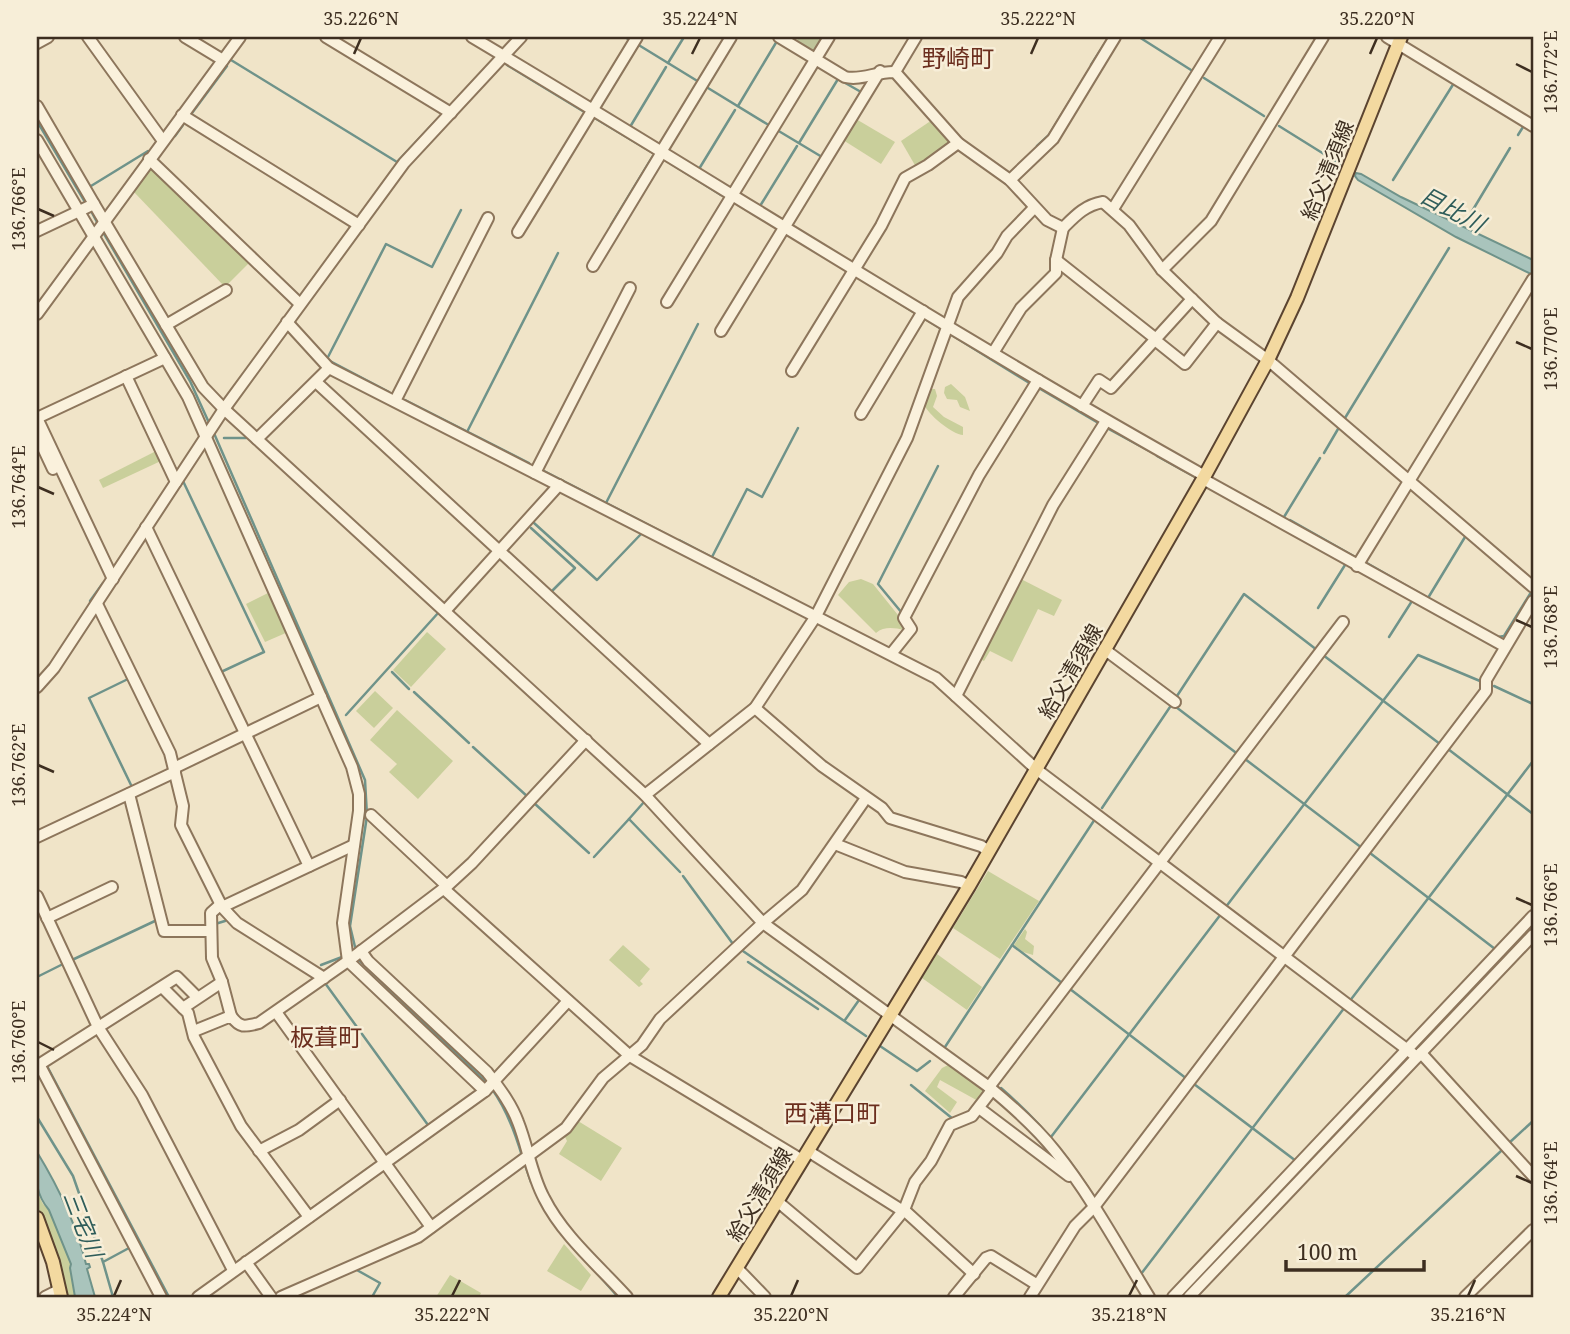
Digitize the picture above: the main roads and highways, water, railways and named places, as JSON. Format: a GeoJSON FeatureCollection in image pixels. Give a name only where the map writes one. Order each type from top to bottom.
{"type":"FeatureCollection","features":[{"type":"Feature","properties":{"kind":"main road","name":"給父清須線"},"geometry":{"type":"LineString","coordinates":[[719,1297],[969,886],[1204,478],[1268,360],[1297,298],[1396,39]]}},
{"type":"Feature","properties":{"kind":"main road"},"geometry":{"type":"LineString","coordinates":[[37,1218],[53,1262],[60,1293]]}},
{"type":"Feature","properties":{"kind":"water"},"geometry":{"type":"Polygon","coordinates":[[[1356,173],[1533,260],[1533,275],[1456,237],[1358,180],[1356,173]]]}},
{"type":"Feature","properties":{"kind":"water"},"geometry":{"type":"Polygon","coordinates":[[[37,1152],[60,1192],[72,1220],[86,1264],[90,1267],[87,1269],[95,1297],[75,1297],[71,1264],[38,1190],[37,1152]]]}},
{"type":"Feature","properties":{"kind":"waterway"},"geometry":{"type":"LineString","coordinates":[[195,37],[220,52]]}},
{"type":"Feature","properties":{"kind":"waterway"},"geometry":{"type":"LineString","coordinates":[[625,37],[630,37]]}},
{"type":"Feature","properties":{"kind":"waterway"},"geometry":{"type":"LineString","coordinates":[[668,63],[684,37]]}},
{"type":"Feature","properties":{"kind":"waterway"},"geometry":{"type":"LineString","coordinates":[[1091,65],[1109,37]]}},
{"type":"Feature","properties":{"kind":"waterway","name":"目比川"},"geometry":{"type":"LineString","coordinates":[[1139,37],[1191,70]]}},
{"type":"Feature","properties":{"kind":"waterway"},"geometry":{"type":"LineString","coordinates":[[738,106],[777,41]]}},
{"type":"Feature","properties":{"kind":"waterway"},"geometry":{"type":"LineString","coordinates":[[637,44],[699,82]]}},
{"type":"Feature","properties":{"kind":"waterway"},"geometry":{"type":"LineString","coordinates":[[231,60],[397,162],[443,113]]}},
{"type":"Feature","properties":{"kind":"waterway"},"geometry":{"type":"LineString","coordinates":[[507,65],[586,113]]}},
{"type":"Feature","properties":{"kind":"waterway"},"geometry":{"type":"LineString","coordinates":[[192,113],[227,66]]}},
{"type":"Feature","properties":{"kind":"waterway"},"geometry":{"type":"LineString","coordinates":[[630,127],[666,67]]}},
{"type":"Feature","properties":{"kind":"waterway"},"geometry":{"type":"LineString","coordinates":[[1037,146],[1049,135],[1087,73]]}},
{"type":"Feature","properties":{"kind":"waterway","name":"目比川"},"geometry":{"type":"LineString","coordinates":[[1204,78],[1264,116]]}},
{"type":"Feature","properties":{"kind":"waterway"},"geometry":{"type":"LineString","coordinates":[[799,143],[838,79]]}},
{"type":"Feature","properties":{"kind":"waterway"},"geometry":{"type":"LineString","coordinates":[[777,130],[822,157],[861,92],[840,80]]}},
{"type":"Feature","properties":{"kind":"waterway"},"geometry":{"type":"LineString","coordinates":[[1393,180],[1454,83]]}},
{"type":"Feature","properties":{"kind":"waterway"},"geometry":{"type":"LineString","coordinates":[[708,88],[767,124]]}},
{"type":"Feature","properties":{"kind":"waterway"},"geometry":{"type":"LineString","coordinates":[[699,169],[735,110]]}},
{"type":"Feature","properties":{"kind":"waterway"},"geometry":{"type":"LineString","coordinates":[[593,117],[653,153]]}},
{"type":"Feature","properties":{"kind":"waterway"},"geometry":{"type":"LineString","coordinates":[[37,121],[85,202]]}},
{"type":"Feature","properties":{"kind":"waterway"},"geometry":{"type":"LineString","coordinates":[[175,136],[183,125]]}},
{"type":"Feature","properties":{"kind":"waterway","name":"目比川"},"geometry":{"type":"LineString","coordinates":[[1279,126],[1340,164]]}},
{"type":"Feature","properties":{"kind":"waterway"},"geometry":{"type":"LineString","coordinates":[[1518,135],[1523,127]]}},
{"type":"Feature","properties":{"kind":"waterway"},"geometry":{"type":"LineString","coordinates":[[760,206],[797,146]]}},
{"type":"Feature","properties":{"kind":"waterway"},"geometry":{"type":"LineString","coordinates":[[1468,218],[1510,148]]}},
{"type":"Feature","properties":{"kind":"waterway"},"geometry":{"type":"LineString","coordinates":[[91,186],[148,151]]}},
{"type":"Feature","properties":{"kind":"waterway"},"geometry":{"type":"LineString","coordinates":[[611,225],[653,156]]}},
{"type":"Feature","properties":{"kind":"waterway"},"geometry":{"type":"LineString","coordinates":[[665,160],[721,195]]}},
{"type":"Feature","properties":{"kind":"waterway"},"geometry":{"type":"LineString","coordinates":[[738,205],[778,229]]}},
{"type":"Feature","properties":{"kind":"waterway"},"geometry":{"type":"LineString","coordinates":[[328,357],[386,244],[432,267],[461,210]]}},
{"type":"Feature","properties":{"kind":"waterway"},"geometry":{"type":"LineString","coordinates":[[91,211],[98,224]]}},
{"type":"Feature","properties":{"kind":"waterway"},"geometry":{"type":"LineString","coordinates":[[103,232],[190,381],[210,425]]}},
{"type":"Feature","properties":{"kind":"waterway"},"geometry":{"type":"LineString","coordinates":[[1345,418],[1449,248]]}},
{"type":"Feature","properties":{"kind":"waterway"},"geometry":{"type":"LineString","coordinates":[[467,432],[558,253]]}},
{"type":"Feature","properties":{"kind":"waterway"},"geometry":{"type":"LineString","coordinates":[[873,287],[915,313]]}},
{"type":"Feature","properties":{"kind":"waterway"},"geometry":{"type":"LineString","coordinates":[[925,319],[940,328]]}},
{"type":"Feature","properties":{"kind":"waterway"},"geometry":{"type":"LineString","coordinates":[[606,503],[698,324]]}},
{"type":"Feature","properties":{"kind":"waterway"},"geometry":{"type":"LineString","coordinates":[[950,334],[1031,384]]}},
{"type":"Feature","properties":{"kind":"waterway"},"geometry":{"type":"LineString","coordinates":[[330,361],[389,392]]}},
{"type":"Feature","properties":{"kind":"waterway"},"geometry":{"type":"LineString","coordinates":[[1037,387],[1100,424]]}},
{"type":"Feature","properties":{"kind":"waterway"},"geometry":{"type":"LineString","coordinates":[[405,400],[529,463]]}},
{"type":"Feature","properties":{"kind":"waterway"},"geometry":{"type":"LineString","coordinates":[[1105,427],[1153,453]]}},
{"type":"Feature","properties":{"kind":"waterway"},"geometry":{"type":"LineString","coordinates":[[712,557],[747,489],[762,497],[798,428]]}},
{"type":"Feature","properties":{"kind":"waterway"},"geometry":{"type":"LineString","coordinates":[[1324,453],[1338,429]]}},
{"type":"Feature","properties":{"kind":"waterway"},"geometry":{"type":"LineString","coordinates":[[213,431],[365,780],[367,816],[350,926],[356,951]]}},
{"type":"Feature","properties":{"kind":"waterway"},"geometry":{"type":"LineString","coordinates":[[224,438],[246,438]]}},
{"type":"Feature","properties":{"kind":"waterway"},"geometry":{"type":"LineString","coordinates":[[1157,456],[1195,477]]}},
{"type":"Feature","properties":{"kind":"waterway"},"geometry":{"type":"LineString","coordinates":[[1284,517],[1320,458]]}},
{"type":"Feature","properties":{"kind":"waterway"},"geometry":{"type":"LineString","coordinates":[[902,613],[878,584],[938,466]]}},
{"type":"Feature","properties":{"kind":"waterway"},"geometry":{"type":"LineString","coordinates":[[544,471],[672,537]]}},
{"type":"Feature","properties":{"kind":"waterway"},"geometry":{"type":"LineString","coordinates":[[183,481],[264,652],[222,673]]}},
{"type":"Feature","properties":{"kind":"waterway"},"geometry":{"type":"LineString","coordinates":[[1238,493],[1272,511]]}},
{"type":"Feature","properties":{"kind":"waterway"},"geometry":{"type":"LineString","coordinates":[[1290,520],[1357,558]]}},
{"type":"Feature","properties":{"kind":"waterway"},"geometry":{"type":"LineString","coordinates":[[534,523],[597,580],[642,533]]}},
{"type":"Feature","properties":{"kind":"waterway"},"geometry":{"type":"LineString","coordinates":[[531,528],[575,568],[551,592]]}},
{"type":"Feature","properties":{"kind":"waterway"},"geometry":{"type":"LineString","coordinates":[[1366,560],[1365,562],[1428,598],[1465,537]]}},
{"type":"Feature","properties":{"kind":"waterway"},"geometry":{"type":"LineString","coordinates":[[679,540],[740,572]]}},
{"type":"Feature","properties":{"kind":"waterway"},"geometry":{"type":"LineString","coordinates":[[1318,608],[1345,565]]}},
{"type":"Feature","properties":{"kind":"waterway"},"geometry":{"type":"LineString","coordinates":[[749,576],[787,596]]}},
{"type":"Feature","properties":{"kind":"waterway"},"geometry":{"type":"LineString","coordinates":[[90,601],[103,583]]}},
{"type":"Feature","properties":{"kind":"waterway"},"geometry":{"type":"LineString","coordinates":[[1175,699],[1244,594],[1317,650]]}},
{"type":"Feature","properties":{"kind":"waterway"},"geometry":{"type":"LineString","coordinates":[[1433,601],[1498,637],[1504,636],[1530,594]]}},
{"type":"Feature","properties":{"kind":"waterway"},"geometry":{"type":"LineString","coordinates":[[1389,637],[1412,601]]}},
{"type":"Feature","properties":{"kind":"waterway"},"geometry":{"type":"LineString","coordinates":[[346,715],[439,612]]}},
{"type":"Feature","properties":{"kind":"waterway"},"geometry":{"type":"LineString","coordinates":[[1323,655],[1440,744]]}},
{"type":"Feature","properties":{"kind":"waterway"},"geometry":{"type":"LineString","coordinates":[[1225,908],[1418,655],[1480,681]]}},
{"type":"Feature","properties":{"kind":"waterway"},"geometry":{"type":"LineString","coordinates":[[392,672],[409,689]]}},
{"type":"Feature","properties":{"kind":"waterway"},"geometry":{"type":"LineString","coordinates":[[127,677],[128,679],[89,698],[132,787]]}},
{"type":"Feature","properties":{"kind":"waterway"},"geometry":{"type":"LineString","coordinates":[[1494,686],[1533,704]]}},
{"type":"Feature","properties":{"kind":"waterway"},"geometry":{"type":"LineString","coordinates":[[414,692],[469,743]]}},
{"type":"Feature","properties":{"kind":"waterway"},"geometry":{"type":"LineString","coordinates":[[1102,808],[1172,704]]}},
{"type":"Feature","properties":{"kind":"waterway"},"geometry":{"type":"LineString","coordinates":[[1176,707],[1235,752]]}},
{"type":"Feature","properties":{"kind":"waterway"},"geometry":{"type":"LineString","coordinates":[[473,747],[528,797]]}},
{"type":"Feature","properties":{"kind":"waterway"},"geometry":{"type":"LineString","coordinates":[[1448,749],[1533,814]]}},
{"type":"Feature","properties":{"kind":"waterway"},"geometry":{"type":"LineString","coordinates":[[1245,759],[1362,848]]}},
{"type":"Feature","properties":{"kind":"waterway"},"geometry":{"type":"LineString","coordinates":[[1349,1002],[1533,761]]}},
{"type":"Feature","properties":{"kind":"waterway"},"geometry":{"type":"LineString","coordinates":[[644,802],[629,819],[680,872]]}},
{"type":"Feature","properties":{"kind":"waterway"},"geometry":{"type":"LineString","coordinates":[[534,803],[589,853]]}},
{"type":"Feature","properties":{"kind":"waterway"},"geometry":{"type":"LineString","coordinates":[[594,857],[629,819]]}},
{"type":"Feature","properties":{"kind":"waterway"},"geometry":{"type":"LineString","coordinates":[[945,1047],[1095,819]]}},
{"type":"Feature","properties":{"kind":"waterway"},"geometry":{"type":"LineString","coordinates":[[1370,853],[1495,949]]}},
{"type":"Feature","properties":{"kind":"waterway"},"geometry":{"type":"LineString","coordinates":[[683,876],[733,944]]}},
{"type":"Feature","properties":{"kind":"waterway"},"geometry":{"type":"LineString","coordinates":[[1051,1137],[1221,914]]}},
{"type":"Feature","properties":{"kind":"waterway"},"geometry":{"type":"LineString","coordinates":[[72,960],[157,920]]}},
{"type":"Feature","properties":{"kind":"waterway"},"geometry":{"type":"LineString","coordinates":[[215,924],[225,921]]}},
{"type":"Feature","properties":{"kind":"waterway"},"geometry":{"type":"LineString","coordinates":[[1419,1046],[1533,926]]}},
{"type":"Feature","properties":{"kind":"waterway"},"geometry":{"type":"LineString","coordinates":[[1012,945],[1062,983]]}},
{"type":"Feature","properties":{"kind":"waterway"},"geometry":{"type":"LineString","coordinates":[[740,949],[866,1036]]}},
{"type":"Feature","properties":{"kind":"waterway"},"geometry":{"type":"LineString","coordinates":[[797,954],[859,1000],[845,1020]]}},
{"type":"Feature","properties":{"kind":"waterway"},"geometry":{"type":"LineString","coordinates":[[321,965],[342,957]]}},
{"type":"Feature","properties":{"kind":"waterway"},"geometry":{"type":"LineString","coordinates":[[358,957],[488,1084]]}},
{"type":"Feature","properties":{"kind":"waterway"},"geometry":{"type":"LineString","coordinates":[[748,962],[818,1009]]}},
{"type":"Feature","properties":{"kind":"waterway"},"geometry":{"type":"LineString","coordinates":[[37,977],[61,965]]}},
{"type":"Feature","properties":{"kind":"waterway"},"geometry":{"type":"LineString","coordinates":[[325,983],[428,1125]]}},
{"type":"Feature","properties":{"kind":"waterway"},"geometry":{"type":"LineString","coordinates":[[1070,989],[1187,1079]]}},
{"type":"Feature","properties":{"kind":"waterway"},"geometry":{"type":"LineString","coordinates":[[1141,1274],[1345,1007]]}},
{"type":"Feature","properties":{"kind":"waterway"},"geometry":{"type":"LineString","coordinates":[[880,1046],[917,1071],[930,1061]]}},
{"type":"Feature","properties":{"kind":"waterway"},"geometry":{"type":"LineString","coordinates":[[1181,1297],[1408,1058]]}},
{"type":"Feature","properties":{"kind":"waterway"},"geometry":{"type":"LineString","coordinates":[[47,1066],[169,1297]]}},
{"type":"Feature","properties":{"kind":"waterway"},"geometry":{"type":"LineString","coordinates":[[1194,1084],[1296,1161]]}},
{"type":"Feature","properties":{"kind":"waterway"},"geometry":{"type":"LineString","coordinates":[[911,1085],[953,1119]]}},
{"type":"Feature","properties":{"kind":"waterway"},"geometry":{"type":"LineString","coordinates":[[1001,1088],[1052,1139],[1094,1197]]}},
{"type":"Feature","properties":{"kind":"waterway"},"geometry":{"type":"LineString","coordinates":[[492,1089],[510,1121],[522,1156]]}},
{"type":"Feature","properties":{"kind":"waterway","name":"三宅川"},"geometry":{"type":"LineString","coordinates":[[37,1117],[73,1176],[103,1262]]}},
{"type":"Feature","properties":{"kind":"waterway"},"geometry":{"type":"LineString","coordinates":[[1509,1143],[1533,1121]]}},
{"type":"Feature","properties":{"kind":"waterway"},"geometry":{"type":"LineString","coordinates":[[386,1156],[403,1143]]}},
{"type":"Feature","properties":{"kind":"waterway"},"geometry":{"type":"LineString","coordinates":[[1345,1297],[1501,1151]]}},
{"type":"Feature","properties":{"kind":"waterway"},"geometry":{"type":"LineString","coordinates":[[524,1162],[531,1182]]}},
{"type":"Feature","properties":{"kind":"waterway"},"geometry":{"type":"LineString","coordinates":[[310,1210],[347,1184]]}},
{"type":"Feature","properties":{"kind":"waterway"},"geometry":{"type":"LineString","coordinates":[[538,1198],[555,1225]]}},
{"type":"Feature","properties":{"kind":"waterway"},"geometry":{"type":"LineString","coordinates":[[236,1263],[303,1215]]}},
{"type":"Feature","properties":{"kind":"waterway","name":"三宅川"},"geometry":{"type":"LineString","coordinates":[[113,1297],[103,1262],[129,1248]]}},
{"type":"Feature","properties":{"kind":"waterway"},"geometry":{"type":"LineString","coordinates":[[355,1269],[380,1283],[372,1297]]}},
{"type":"Feature","properties":{"kind":"waterway"},"geometry":{"type":"LineString","coordinates":[[596,1272],[618,1297]]}},
{"type":"Feature","properties":{"kind":"district","name":"野崎町"},"geometry":{"type":"Point","coordinates":[958,57]}},
{"type":"Feature","properties":{"kind":"district","name":"板葺町"},"geometry":{"type":"Point","coordinates":[326,1036]}},
{"type":"Feature","properties":{"kind":"district","name":"西溝口町"},"geometry":{"type":"Point","coordinates":[832,1112]}}]}
